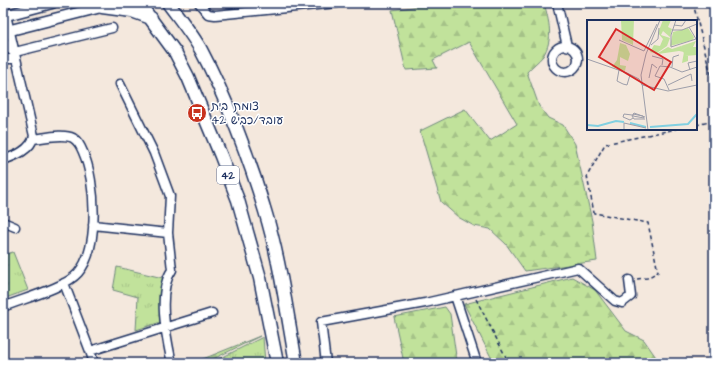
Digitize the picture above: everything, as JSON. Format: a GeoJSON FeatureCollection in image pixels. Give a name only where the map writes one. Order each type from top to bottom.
{"type":"FeatureCollection","features":[{"type":"Feature","properties":{"kind":"highway","name":"42"},"geometry":{"type":"LineString","coordinates":[[139,3],[175,52],[188,77],[238,200],[260,278],[277,363]]}},
{"type":"Feature","properties":{"kind":"highway","name":"42"},"geometry":{"type":"LineString","coordinates":[[168,3],[200,49],[228,112],[251,170],[272,238],[296,363]]}},
{"type":"Feature","properties":{"kind":"highway"},"geometry":{"type":"LineString","coordinates":[[102,8],[132,11],[151,18]]}},
{"type":"Feature","properties":{"kind":"main road"},"geometry":{"type":"LineString","coordinates":[[5,16],[52,3]]}},
{"type":"Feature","properties":{"kind":"main road"},"geometry":{"type":"LineString","coordinates":[[6,31],[102,8],[116,3]]}},
{"type":"Feature","properties":{"kind":"main road"},"geometry":{"type":"LineString","coordinates":[[3,43],[16,56]]}},
{"type":"Feature","properties":{"kind":"street"},"geometry":{"type":"LineString","coordinates":[[199,3],[208,14],[336,3]]}},
{"type":"Feature","properties":{"kind":"street"},"geometry":{"type":"LineString","coordinates":[[557,3],[567,46]]}},
{"type":"Feature","properties":{"kind":"street"},"geometry":{"type":"LineString","coordinates":[[5,16],[6,31],[16,56],[32,125],[33,139]]}},
{"type":"Feature","properties":{"kind":"street"},"geometry":{"type":"LineString","coordinates":[[3,59],[112,28]]}},
{"type":"Feature","properties":{"kind":"street"},"geometry":{"type":"LineString","coordinates":[[120,84],[154,153],[170,196],[168,232],[172,270],[167,277],[164,326],[171,360]]}},
{"type":"Feature","properties":{"kind":"street"},"geometry":{"type":"LineString","coordinates":[[3,160],[21,153],[33,139],[68,136],[79,144],[86,158],[92,180],[94,203],[93,225],[84,264],[77,274],[64,284],[3,306]]}},
{"type":"Feature","properties":{"kind":"street"},"geometry":{"type":"LineString","coordinates":[[3,222],[15,227]]}},
{"type":"Feature","properties":{"kind":"street"},"geometry":{"type":"LineString","coordinates":[[93,225],[168,232]]}},
{"type":"Feature","properties":{"kind":"street"},"geometry":{"type":"LineString","coordinates":[[326,363],[321,322],[455,296],[578,268],[615,301],[622,303],[631,296],[629,280]]}},
{"type":"Feature","properties":{"kind":"street"},"geometry":{"type":"LineString","coordinates":[[64,284],[94,363]]}},
{"type":"Feature","properties":{"kind":"street"},"geometry":{"type":"LineString","coordinates":[[455,296],[477,363]]}},
{"type":"Feature","properties":{"kind":"street"},"geometry":{"type":"LineString","coordinates":[[90,351],[164,326],[212,313]]}},
{"type":"Feature","properties":{"kind":"path"},"geometry":{"type":"LineString","coordinates":[[693,3],[714,87]]}},
{"type":"Feature","properties":{"kind":"path"},"geometry":{"type":"LineString","coordinates":[[697,125],[714,121]]}},
{"type":"Feature","properties":{"kind":"path"},"geometry":{"type":"LineString","coordinates":[[629,280],[648,278],[658,272],[648,224],[594,213],[587,176],[605,144],[671,130]]}},
{"type":"Feature","properties":{"kind":"path"},"geometry":{"type":"LineString","coordinates":[[472,292],[509,363]]}},
{"type":"Feature","properties":{"kind":"green space"},"geometry":{"type":"Polygon","coordinates":[[[441,3],[544,3],[550,30],[548,43],[543,56],[527,72],[539,106],[548,118],[563,125],[575,144],[592,221],[597,261],[525,271],[506,244],[490,229],[474,226],[458,217],[441,202],[420,131],[465,109],[490,141],[517,124],[469,42],[433,60],[437,68],[406,70],[392,10],[441,3]]]}},
{"type":"Feature","properties":{"kind":"green space"},"geometry":{"type":"Polygon","coordinates":[[[13,252],[28,290],[3,299],[3,255],[13,252]]]}},
{"type":"Feature","properties":{"kind":"green space"},"geometry":{"type":"Polygon","coordinates":[[[117,267],[163,278],[161,322],[136,330],[138,297],[113,290],[117,267]]]}},
{"type":"Feature","properties":{"kind":"green space"},"geometry":{"type":"Polygon","coordinates":[[[572,277],[595,290],[626,331],[644,340],[660,363],[494,363],[464,304],[572,277]]]}},
{"type":"Feature","properties":{"kind":"green space"},"geometry":{"type":"Polygon","coordinates":[[[445,307],[450,314],[457,363],[404,363],[394,317],[445,307]]]}},
{"type":"Feature","properties":{"kind":"green space"},"geometry":{"type":"Polygon","coordinates":[[[260,336],[205,363],[193,363],[260,336]]]}},
{"type":"Feature","properties":{"kind":"green space"},"geometry":{"type":"Polygon","coordinates":[[[263,337],[265,363],[211,363],[263,337]]]}},
{"type":"Feature","properties":{"kind":"place","name":"צומת בית עובד/כביש 42"},"geometry":{"type":"Point","coordinates":[197,113]}}]}
